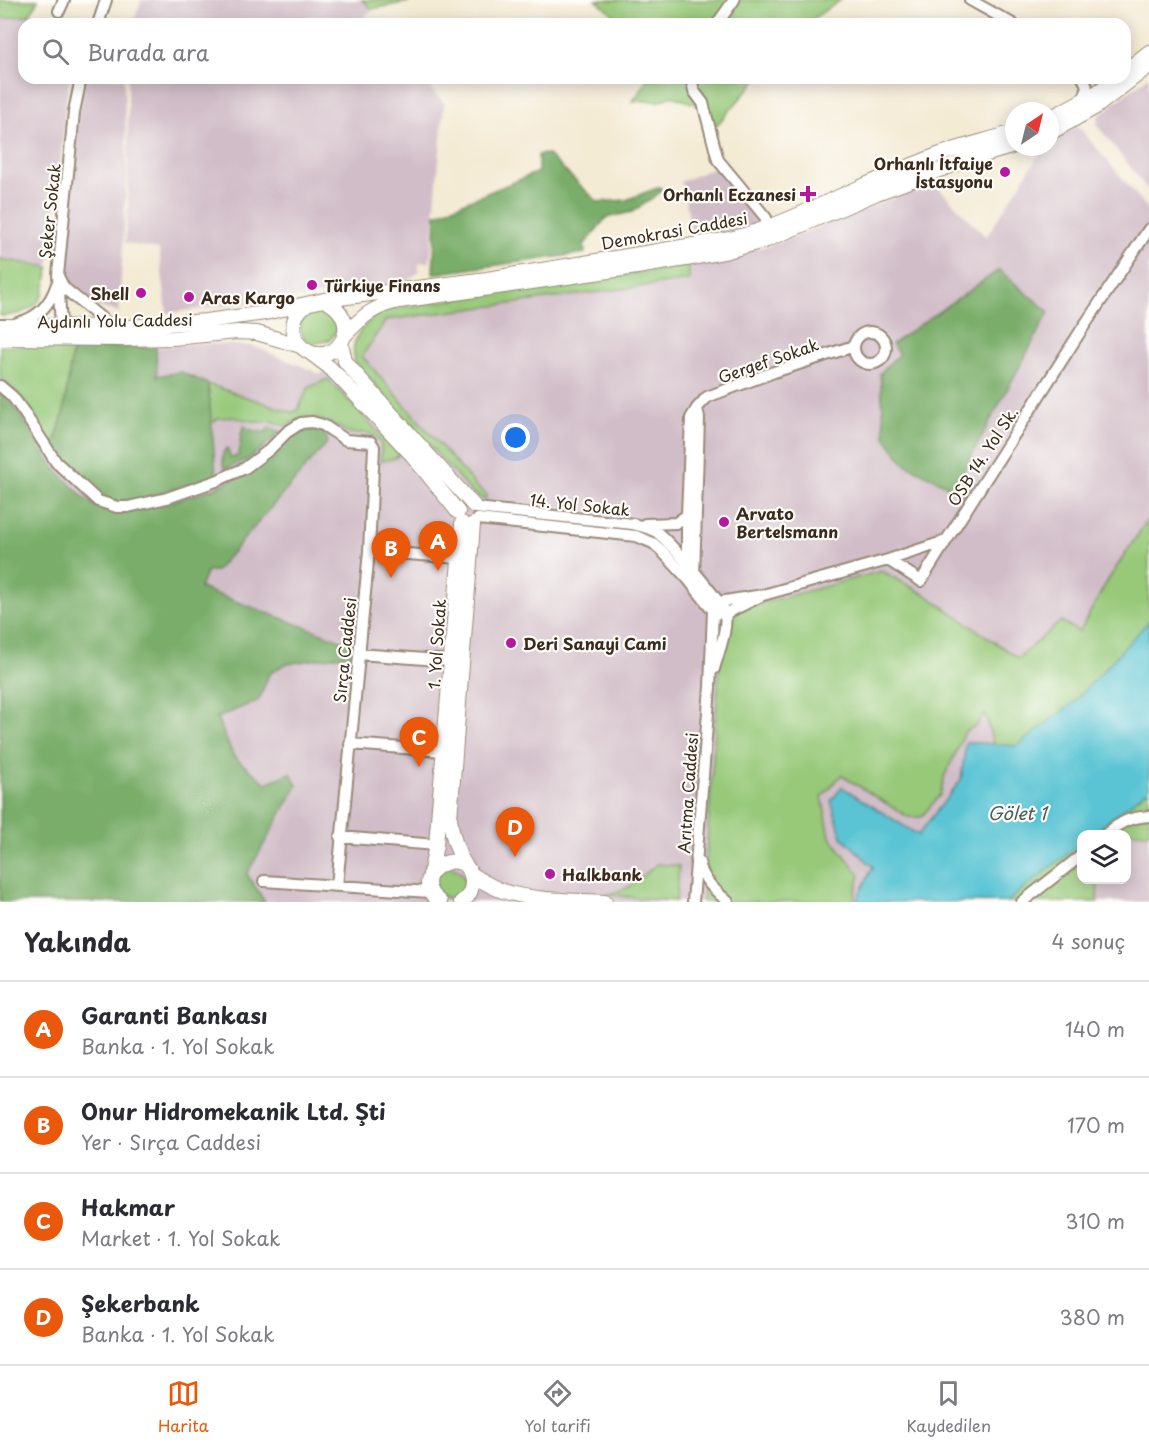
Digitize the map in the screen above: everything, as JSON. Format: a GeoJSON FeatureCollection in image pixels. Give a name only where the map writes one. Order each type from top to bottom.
{"type":"FeatureCollection","features":[{"type":"Feature","properties":{"kind":"main road"},"geometry":{"type":"LineString","coordinates":[[1131,66],[1149,52]]}},
{"type":"Feature","properties":{"kind":"main road"},"geometry":{"type":"LineString","coordinates":[[1131,81],[1149,66]]}},
{"type":"Feature","properties":{"kind":"main road"},"geometry":{"type":"LineString","coordinates":[[1059,126],[1089,103],[1108,84]]}},
{"type":"Feature","properties":{"kind":"main road"},"geometry":{"type":"LineString","coordinates":[[1059,115],[1110,98],[1127,84]]}},
{"type":"Feature","properties":{"kind":"main road","name":"Demokrasi Caddesi"},"geometry":{"type":"LineString","coordinates":[[324,300],[487,279],[730,239],[766,229],[931,157],[1005,134]]}},
{"type":"Feature","properties":{"kind":"main road"},"geometry":{"type":"LineString","coordinates":[[967,145],[984,155]]}},
{"type":"Feature","properties":{"kind":"main road","name":"Demokrasi Caddesi"},"geometry":{"type":"LineString","coordinates":[[343,339],[370,311],[399,301],[698,257],[767,240],[877,193],[1005,149]]}},
{"type":"Feature","properties":{"kind":"main road"},"geometry":{"type":"LineString","coordinates":[[417,451],[329,367],[303,347],[294,335],[293,326],[300,309],[308,304],[324,300],[339,310],[346,326],[343,339],[345,361],[470,515]]}},
{"type":"Feature","properties":{"kind":"main road","name":"Aydınlı Yolu Caddesi"},"geometry":{"type":"LineString","coordinates":[[4,325],[61,320],[112,327],[148,326],[265,313],[308,304]]}},
{"type":"Feature","properties":{"kind":"main road","name":"Aydınlı Yolu Caddesi"},"geometry":{"type":"LineString","coordinates":[[0,338],[173,338],[237,332],[257,333],[303,347]]}},
{"type":"Feature","properties":{"kind":"main road"},"geometry":{"type":"LineString","coordinates":[[303,347],[312,353],[320,354],[335,348],[343,339]]}},
{"type":"Feature","properties":{"kind":"main road","name":"1. Yol Sokak"},"geometry":{"type":"LineString","coordinates":[[435,897],[429,880],[436,845],[459,558],[470,515]]}},
{"type":"Feature","properties":{"kind":"main road","name":"1. Yol Sokak"},"geometry":{"type":"LineString","coordinates":[[469,872],[455,847],[450,818],[470,515]]}},
{"type":"Feature","properties":{"kind":"main road"},"geometry":{"type":"LineString","coordinates":[[430,875],[439,865],[452,861],[459,863],[495,888],[504,891],[521,895],[605,902]]}},
{"type":"Feature","properties":{"kind":"main road"},"geometry":{"type":"LineString","coordinates":[[461,902],[469,895],[472,888],[469,872]]}},
{"type":"Feature","properties":{"kind":"street"},"geometry":{"type":"LineString","coordinates":[[59,11],[64,0]]}},
{"type":"Feature","properties":{"kind":"street"},"geometry":{"type":"LineString","coordinates":[[100,18],[106,0]]}},
{"type":"Feature","properties":{"kind":"street"},"geometry":{"type":"LineString","coordinates":[[721,18],[734,0]]}},
{"type":"Feature","properties":{"kind":"street"},"geometry":{"type":"LineString","coordinates":[[970,0],[1002,18]]}},
{"type":"Feature","properties":{"kind":"street","name":"Şeker Sokak"},"geometry":{"type":"LineString","coordinates":[[61,320],[58,275],[74,112],[80,84]]}},
{"type":"Feature","properties":{"kind":"street"},"geometry":{"type":"LineString","coordinates":[[692,84],[694,91],[703,103],[718,160],[766,218],[766,229]]}},
{"type":"Feature","properties":{"kind":"street"},"geometry":{"type":"LineString","coordinates":[[1082,108],[1087,89],[1085,84]]}},
{"type":"Feature","properties":{"kind":"street"},"geometry":{"type":"LineString","coordinates":[[1090,84],[1093,87],[1104,87]]}},
{"type":"Feature","properties":{"kind":"street","name":"OSB 14. Yol Sk."},"geometry":{"type":"LineString","coordinates":[[888,560],[921,581],[1082,328],[1149,229]]}},
{"type":"Feature","properties":{"kind":"street"},"geometry":{"type":"LineString","coordinates":[[58,275],[61,284],[112,327]]}},
{"type":"Feature","properties":{"kind":"street"},"geometry":{"type":"LineString","coordinates":[[4,325],[28,320],[42,310],[52,297],[58,275]]}},
{"type":"Feature","properties":{"kind":"street"},"geometry":{"type":"LineString","coordinates":[[75,339],[63,333],[61,307],[66,300],[74,298],[78,300]]}},
{"type":"Feature","properties":{"kind":"street","name":"Gergef Sokak"},"geometry":{"type":"LineString","coordinates":[[697,408],[707,397],[854,346]]}},
{"type":"Feature","properties":{"kind":"street","name":"Sırça Caddesi"},"geometry":{"type":"LineString","coordinates":[[0,386],[12,396],[56,462],[98,501],[117,507],[128,507],[166,498],[216,481],[245,468],[301,423],[312,422],[323,425],[346,440],[371,442],[374,447],[369,551],[337,886]]}},
{"type":"Feature","properties":{"kind":"street"},"geometry":{"type":"LineString","coordinates":[[690,572],[687,515],[691,418],[697,408]]}},
{"type":"Feature","properties":{"kind":"street"},"geometry":{"type":"LineString","coordinates":[[690,572],[699,418],[697,408]]}},
{"type":"Feature","properties":{"kind":"street","name":"14. Yol Sokak"},"geometry":{"type":"LineString","coordinates":[[470,515],[636,536],[654,543],[690,572]]}},
{"type":"Feature","properties":{"kind":"street","name":"14. Yol Sokak"},"geometry":{"type":"LineString","coordinates":[[470,515],[633,524],[649,528],[659,534],[716,606],[725,614]]}},
{"type":"Feature","properties":{"kind":"street"},"geometry":{"type":"LineString","coordinates":[[633,524],[670,524],[687,515]]}},
{"type":"Feature","properties":{"kind":"street"},"geometry":{"type":"LineString","coordinates":[[710,687],[716,606],[888,560],[946,541]]}},
{"type":"Feature","properties":{"kind":"street"},"geometry":{"type":"LineString","coordinates":[[369,551],[459,558]]}},
{"type":"Feature","properties":{"kind":"street"},"geometry":{"type":"LineString","coordinates":[[710,687],[724,630],[725,614],[763,595]]}},
{"type":"Feature","properties":{"kind":"street"},"geometry":{"type":"LineString","coordinates":[[359,654],[451,661]]}},
{"type":"Feature","properties":{"kind":"street","name":"Arıtma Caddesi"},"geometry":{"type":"LineString","coordinates":[[693,902],[710,687]]}},
{"type":"Feature","properties":{"kind":"street"},"geometry":{"type":"LineString","coordinates":[[350,744],[443,751]]}},
{"type":"Feature","properties":{"kind":"street"},"geometry":{"type":"LineString","coordinates":[[1111,830],[1130,818],[1149,816]]}},
{"type":"Feature","properties":{"kind":"street"},"geometry":{"type":"LineString","coordinates":[[340,837],[436,845]]}},
{"type":"Feature","properties":{"kind":"street"},"geometry":{"type":"LineString","coordinates":[[698,846],[703,875],[709,884],[729,902]]}},
{"type":"Feature","properties":{"kind":"street"},"geometry":{"type":"LineString","coordinates":[[1022,902],[1077,859]]}},
{"type":"Feature","properties":{"kind":"street"},"geometry":{"type":"LineString","coordinates":[[264,881],[337,886],[435,897]]}},
{"type":"Feature","properties":{"kind":"shaded area"},"geometry":{"type":"Polygon","coordinates":[[[142,0],[361,0],[372,10],[364,18],[134,18],[142,0]]]}},
{"type":"Feature","properties":{"kind":"shaded area"},"geometry":{"type":"Polygon","coordinates":[[[29,15],[32,18],[18,18],[18,84],[68,84],[49,267],[0,259],[0,19],[29,15]]]}},
{"type":"Feature","properties":{"kind":"shaded area"},"geometry":{"type":"Polygon","coordinates":[[[1149,76],[1149,191],[1097,125],[1098,116],[1149,76]]]}},
{"type":"Feature","properties":{"kind":"shaded area"},"geometry":{"type":"Polygon","coordinates":[[[85,84],[124,84],[127,172],[119,312],[96,306],[64,283],[77,118],[85,84]]]}},
{"type":"Feature","properties":{"kind":"shaded area"},"geometry":{"type":"Polygon","coordinates":[[[128,84],[426,84],[444,103],[430,262],[419,263],[419,272],[400,285],[167,313],[159,249],[125,243],[128,207],[128,84]]]}},
{"type":"Feature","properties":{"kind":"shaded area"},"geometry":{"type":"Polygon","coordinates":[[[1078,126],[1149,210],[1149,902],[0,902],[0,347],[156,347],[199,343],[253,346],[320,374],[361,356],[386,320],[688,280],[689,265],[775,244],[933,182],[986,237],[1038,156],[1059,156],[1059,136],[1078,126]]]}},
{"type":"Feature","properties":{"kind":"shaded area"},"geometry":{"type":"Polygon","coordinates":[[[718,166],[760,216],[759,222],[750,226],[692,237],[684,191],[680,182],[718,166]]]}},
{"type":"Feature","properties":{"kind":"green space"},"geometry":{"type":"Polygon","coordinates":[[[0,0],[38,0],[29,15],[0,19],[0,0]]]}},
{"type":"Feature","properties":{"kind":"green space"},"geometry":{"type":"Polygon","coordinates":[[[362,0],[407,0],[409,2],[372,9],[362,0]]]}},
{"type":"Feature","properties":{"kind":"green space"},"geometry":{"type":"Polygon","coordinates":[[[596,0],[841,0],[814,18],[618,18],[596,0]]]}},
{"type":"Feature","properties":{"kind":"green space"},"geometry":{"type":"Polygon","coordinates":[[[645,84],[753,84],[715,127],[707,108],[672,96],[660,101],[633,101],[645,84]]]}},
{"type":"Feature","properties":{"kind":"green space"},"geometry":{"type":"Polygon","coordinates":[[[547,154],[598,202],[626,200],[660,187],[662,191],[632,212],[606,218],[584,245],[585,253],[433,274],[436,214],[538,172],[538,155],[547,154]]]}},
{"type":"Feature","properties":{"kind":"green space"},"geometry":{"type":"Polygon","coordinates":[[[0,259],[49,267],[42,296],[30,309],[18,314],[0,316],[0,259]]]}},
{"type":"Feature","properties":{"kind":"green space"},"geometry":{"type":"Polygon","coordinates":[[[689,265],[689,280],[386,320],[362,356],[477,487],[487,495],[485,500],[472,493],[356,363],[354,347],[359,333],[381,310],[689,265]]]}},
{"type":"Feature","properties":{"kind":"green space"},"geometry":{"type":"Polygon","coordinates":[[[999,270],[1049,312],[960,477],[968,486],[963,494],[904,463],[885,437],[880,373],[899,354],[892,344],[999,270]]]}},
{"type":"Feature","properties":{"kind":"green space"},"geometry":{"type":"Polygon","coordinates":[[[322,309],[334,317],[337,331],[330,340],[313,344],[302,335],[300,323],[306,315],[322,309]]]}},
{"type":"Feature","properties":{"kind":"green space"},"geometry":{"type":"Polygon","coordinates":[[[0,346],[73,347],[63,415],[53,448],[24,401],[0,378],[0,346]]]}},
{"type":"Feature","properties":{"kind":"green space"},"geometry":{"type":"Polygon","coordinates":[[[73,347],[156,347],[157,376],[181,372],[208,384],[216,475],[151,497],[126,502],[100,497],[62,461],[53,448],[63,415],[73,347]]]}},
{"type":"Feature","properties":{"kind":"green space"},"geometry":{"type":"Polygon","coordinates":[[[328,379],[399,454],[396,458],[380,461],[381,446],[374,435],[349,433],[318,419],[300,419],[286,426],[272,421],[258,422],[232,417],[218,418],[211,424],[208,384],[291,412],[297,411],[309,387],[328,379]]]}},
{"type":"Feature","properties":{"kind":"green space"},"geometry":{"type":"Polygon","coordinates":[[[0,392],[18,411],[46,456],[62,476],[93,505],[111,511],[125,512],[145,509],[216,487],[253,467],[302,430],[321,430],[327,437],[327,443],[216,571],[207,571],[200,588],[343,641],[352,648],[351,654],[285,664],[269,674],[259,700],[217,718],[234,757],[266,783],[291,773],[297,786],[247,874],[265,902],[0,902],[0,392]]]}},
{"type":"Feature","properties":{"kind":"green space"},"geometry":{"type":"Polygon","coordinates":[[[244,426],[266,432],[269,427],[281,432],[248,459],[226,469],[223,466],[223,453],[226,448],[230,457],[239,454],[244,426]]]}},
{"type":"Feature","properties":{"kind":"green space"},"geometry":{"type":"Polygon","coordinates":[[[1149,518],[1149,660],[1000,772],[985,713],[977,725],[964,733],[945,775],[940,795],[921,817],[908,817],[841,775],[822,797],[830,837],[860,875],[853,902],[703,902],[721,644],[737,610],[882,571],[926,595],[1018,658],[1061,621],[1079,632],[1108,580],[1149,518]]]}},
{"type":"Feature","properties":{"kind":"green space"},"geometry":{"type":"Polygon","coordinates":[[[1149,769],[1149,833],[1131,830],[1077,830],[1077,884],[1098,884],[1097,902],[981,902],[1149,769]]]}},
{"type":"Feature","properties":{"kind":"green space"},"geometry":{"type":"Polygon","coordinates":[[[657,864],[679,866],[676,901],[607,895],[629,887],[657,864]]]}},
{"type":"Feature","properties":{"kind":"green space"},"geometry":{"type":"Polygon","coordinates":[[[450,868],[461,872],[465,883],[461,894],[450,898],[439,894],[435,883],[439,872],[450,868]]]}},
{"type":"Feature","properties":{"kind":"water","name":"Gölet 1"},"geometry":{"type":"Polygon","coordinates":[[[1149,621],[1149,792],[1146,791],[1097,830],[1077,830],[1077,846],[1007,902],[856,901],[873,867],[842,837],[831,801],[842,787],[918,835],[961,780],[966,742],[1017,746],[1073,703],[1149,621]]]}},
{"type":"Feature","properties":{"kind":"place","name":"Orhanlı İtfaiye İstasyonu"},"geometry":{"type":"Point","coordinates":[1005,172]}},
{"type":"Feature","properties":{"kind":"place","name":"Orhanlı Eczanesi"},"geometry":{"type":"Point","coordinates":[808,194]}},
{"type":"Feature","properties":{"kind":"place","name":"Türkiye Finans"},"geometry":{"type":"Point","coordinates":[312,285]}},
{"type":"Feature","properties":{"kind":"place","name":"Shell"},"geometry":{"type":"Point","coordinates":[141,293]}},
{"type":"Feature","properties":{"kind":"place","name":"Aras Kargo"},"geometry":{"type":"Point","coordinates":[189,297]}},
{"type":"Feature","properties":{"kind":"place","name":"Arvato Bertelsmann"},"geometry":{"type":"Point","coordinates":[724,522]}},
{"type":"Feature","properties":{"kind":"place","name":"Garanti Bankası"},"geometry":{"type":"Point","coordinates":[438,571]}},
{"type":"Feature","properties":{"kind":"place","name":"Onur Hidromekanik Ltd. Şti"},"geometry":{"type":"Point","coordinates":[391,578]}},
{"type":"Feature","properties":{"kind":"place","name":"Deri Sanayi Cami"},"geometry":{"type":"Point","coordinates":[511,643]}},
{"type":"Feature","properties":{"kind":"place","name":"Hakmar"},"geometry":{"type":"Point","coordinates":[419,767]}},
{"type":"Feature","properties":{"kind":"place","name":"Şekerbank"},"geometry":{"type":"Point","coordinates":[515,857]}},
{"type":"Feature","properties":{"kind":"place","name":"Halkbank"},"geometry":{"type":"Point","coordinates":[550,874]}}]}
